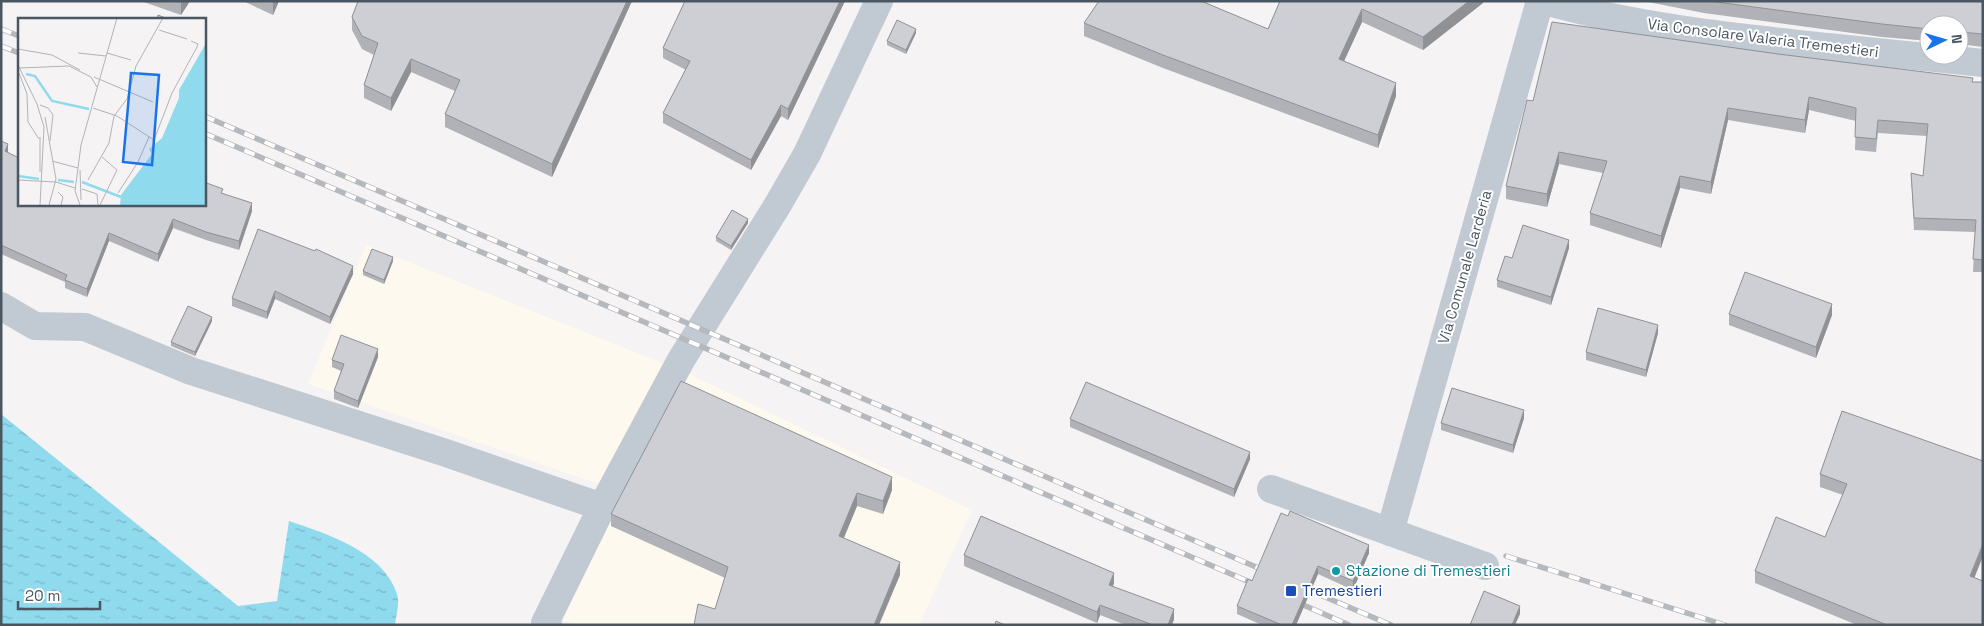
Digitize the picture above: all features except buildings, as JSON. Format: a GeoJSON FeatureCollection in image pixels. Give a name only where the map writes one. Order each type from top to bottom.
{"type":"FeatureCollection","features":[{"type":"Feature","properties":{"kind":"street"},"geometry":{"type":"LineString","coordinates":[[548,625],[545,624],[602,507],[681,360],[778,206],[807,154],[880,1]]}},
{"type":"Feature","properties":{"kind":"street","name":"Via Comunale Larderia"},"geometry":{"type":"LineString","coordinates":[[1390,532],[1540,1]]}},
{"type":"Feature","properties":{"kind":"street","name":"Via Consolare Valeria Tremestieri"},"geometry":{"type":"LineString","coordinates":[[1545,1],[1597,15],[1748,39],[1983,63]]}},
{"type":"Feature","properties":{"kind":"street"},"geometry":{"type":"LineString","coordinates":[[1,306],[35,326],[85,327],[191,371],[443,452],[602,507]]}},
{"type":"Feature","properties":{"kind":"street"},"geometry":{"type":"LineString","coordinates":[[1271,489],[1486,566]]}},
{"type":"Feature","properties":{"kind":"shaded area"},"geometry":{"type":"Polygon","coordinates":[[[366,245],[683,371],[972,510],[919,625],[578,625],[559,619],[622,492],[308,384],[366,245]]]}},
{"type":"Feature","properties":{"kind":"water"},"geometry":{"type":"Polygon","coordinates":[[[1,414],[238,606],[277,601],[289,521],[336,538],[367,555],[380,566],[390,579],[398,597],[395,625],[1,625],[1,414]]]}},
{"type":"Feature","properties":{"kind":"railway"},"geometry":{"type":"LineString","coordinates":[[1,29],[18,36]]}},
{"type":"Feature","properties":{"kind":"railway"},"geometry":{"type":"LineString","coordinates":[[1,46],[18,53]]}},
{"type":"Feature","properties":{"kind":"railway"},"geometry":{"type":"LineString","coordinates":[[205,116],[1270,573]]}},
{"type":"Feature","properties":{"kind":"railway"},"geometry":{"type":"LineString","coordinates":[[205,133],[1259,586]]}},
{"type":"Feature","properties":{"kind":"railway"},"geometry":{"type":"LineString","coordinates":[[1506,556],[1725,625]]}},
{"type":"Feature","properties":{"kind":"railway"},"geometry":{"type":"LineString","coordinates":[[1297,585],[1391,625]]}},
{"type":"Feature","properties":{"kind":"railway"},"geometry":{"type":"LineString","coordinates":[[1292,600],[1349,625]]}},
{"type":"Feature","properties":{"kind":"place","name":"Stazione di Tremestieri"},"geometry":{"type":"Point","coordinates":[1336,571]}},
{"type":"Feature","properties":{"kind":"place","name":"Tremestieri"},"geometry":{"type":"Point","coordinates":[1291,591]}}]}
